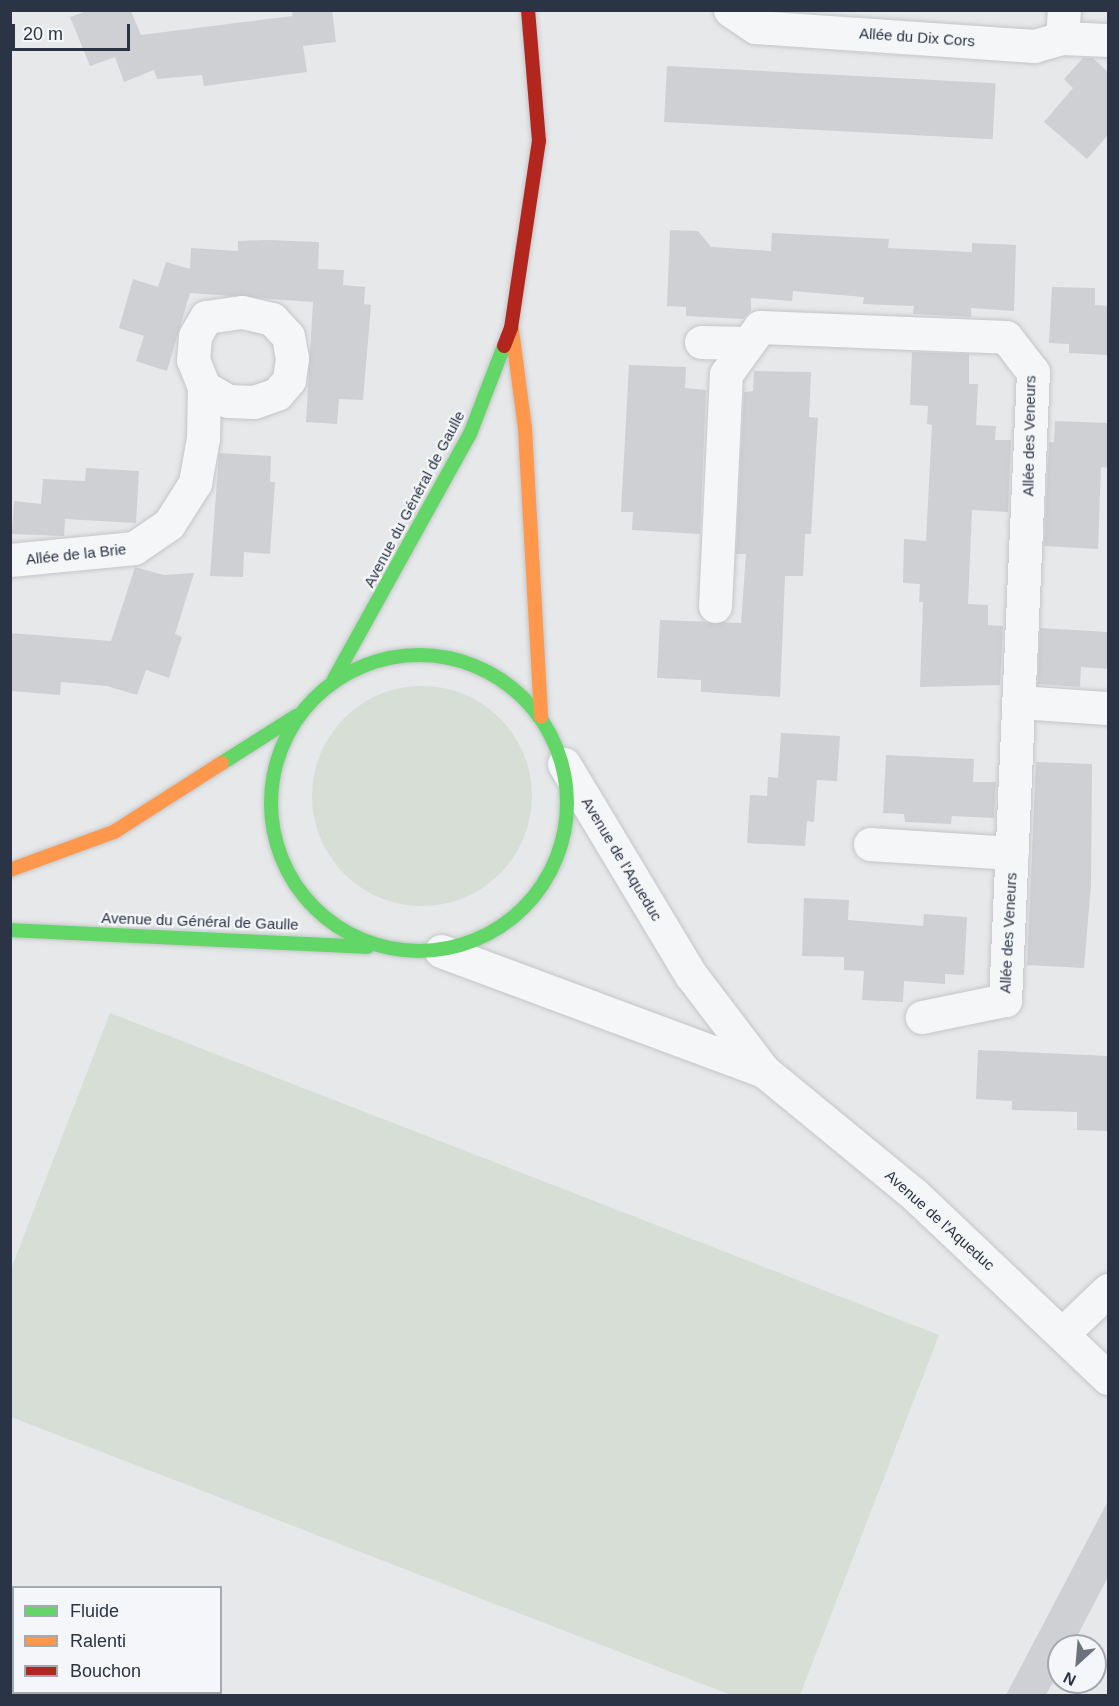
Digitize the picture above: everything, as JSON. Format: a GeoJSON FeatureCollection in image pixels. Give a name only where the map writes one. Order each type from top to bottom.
{"type":"FeatureCollection","features":[{"type":"Feature","properties":{"kind":"street","name":"Avenue du Général de Gaulle"},"geometry":{"type":"LineString","coordinates":[[334,680],[470,434],[511,328],[540,141],[528,10]]}},
{"type":"Feature","properties":{"kind":"street","name":"Allée du Dix Cors"},"geometry":{"type":"LineString","coordinates":[[730,10],[755,27],[1034,46],[1063,24],[1108,40]]}},
{"type":"Feature","properties":{"kind":"street","name":"Allée des Veneurs"},"geometry":{"type":"LineString","coordinates":[[715,606],[726,374],[760,327],[830,328],[1006,337],[1033,372],[1005,1000],[922,1017]]}},
{"type":"Feature","properties":{"kind":"street","name":"Avenue du Général de Gaulle"},"geometry":{"type":"LineString","coordinates":[[10,930],[441,951],[482,939],[535,898],[560,854],[569,806],[564,764],[541,717],[525,429],[511,328]]}},
{"type":"Feature","properties":{"kind":"street"},"geometry":{"type":"LineString","coordinates":[[701,342],[748,343]]}},
{"type":"Feature","properties":{"kind":"street","name":"Allée de la Brie"},"geometry":{"type":"LineString","coordinates":[[10,560],[135,548],[169,524],[195,483],[203,438],[204,387]]}},
{"type":"Feature","properties":{"kind":"street"},"geometry":{"type":"LineString","coordinates":[[10,870],[114,832],[300,713],[334,680],[384,658],[445,656],[486,670],[520,693],[541,717]]}},
{"type":"Feature","properties":{"kind":"street"},"geometry":{"type":"LineString","coordinates":[[1019,702],[1108,708]]}},
{"type":"Feature","properties":{"kind":"street"},"geometry":{"type":"LineString","coordinates":[[300,713],[279,749],[269,800],[274,841],[307,902],[349,934],[387,949]]}},
{"type":"Feature","properties":{"kind":"street","name":"Avenue de l'Aqueduc"},"geometry":{"type":"LineString","coordinates":[[564,764],[692,975],[764,1071],[915,1195],[1108,1378]]}},
{"type":"Feature","properties":{"kind":"street","name":"Allée des Veneurs"},"geometry":{"type":"LineString","coordinates":[[870,843],[1012,853]]}},
{"type":"Feature","properties":{"kind":"street","name":"Avenue de l'Aqueduc"},"geometry":{"type":"LineString","coordinates":[[441,951],[764,1071]]}},
{"type":"Feature","properties":{"kind":"street"},"geometry":{"type":"LineString","coordinates":[[1062,1334],[1108,1290]]}},
{"type":"Feature","properties":{"kind":"shaded area"},"geometry":{"type":"Polygon","coordinates":[[[411,686],[433,686],[464,694],[483,704],[500,718],[514,735],[524,754],[532,785],[532,807],[524,838],[514,857],[500,874],[483,888],[464,898],[433,906],[411,906],[370,893],[352,881],[337,866],[320,838],[312,807],[312,785],[325,744],[337,726],[352,711],[380,694],[411,686]]]}},
{"type":"Feature","properties":{"kind":"shaded area"},"geometry":{"type":"Polygon","coordinates":[[[110,1013],[939,1335],[800,1695],[731,1695],[11,1417],[11,1269],[110,1013]]]}},
{"type":"Feature","properties":{"kind":"building"},"geometry":{"type":"Polygon","coordinates":[[[293,10],[332,10],[336,42],[303,46],[307,72],[204,86],[202,75],[157,79],[154,70],[124,82],[115,57],[90,66],[70,17],[87,11],[131,11],[141,35],[292,16],[293,10]]]}},
{"type":"Feature","properties":{"kind":"building"},"geometry":{"type":"Polygon","coordinates":[[[1083,58],[1093,58],[1108,72],[1108,135],[1087,159],[1044,122],[1073,88],[1064,79],[1083,58]]]}},
{"type":"Feature","properties":{"kind":"building"},"geometry":{"type":"Polygon","coordinates":[[[667,66],[996,83],[993,139],[664,122],[667,66]]]}},
{"type":"Feature","properties":{"kind":"building"},"geometry":{"type":"Polygon","coordinates":[[[670,230],[698,231],[711,247],[771,251],[772,233],[889,239],[888,248],[972,252],[972,243],[1016,245],[1014,311],[971,308],[971,317],[913,314],[914,306],[863,304],[864,297],[793,291],[792,301],[751,298],[751,311],[743,319],[686,316],[686,307],[667,306],[670,230]]]}},
{"type":"Feature","properties":{"kind":"building"},"geometry":{"type":"Polygon","coordinates":[[[238,241],[319,242],[318,269],[344,270],[343,285],[365,287],[364,304],[371,305],[363,400],[339,399],[337,424],[306,422],[313,302],[190,293],[167,371],[136,361],[144,336],[119,328],[133,279],[158,287],[166,262],[190,269],[191,248],[238,251],[238,241]]]}},
{"type":"Feature","properties":{"kind":"building"},"geometry":{"type":"Polygon","coordinates":[[[1052,287],[1095,288],[1095,305],[1108,306],[1108,355],[1069,353],[1069,344],[1049,343],[1052,287]]]}},
{"type":"Feature","properties":{"kind":"building"},"geometry":{"type":"Polygon","coordinates":[[[912,352],[969,354],[969,384],[978,384],[976,425],[996,426],[995,440],[1011,440],[1008,512],[972,510],[968,604],[988,605],[988,625],[1003,626],[1000,685],[920,687],[923,602],[919,602],[920,584],[903,583],[904,539],[926,541],[932,425],[927,424],[928,406],[910,405],[912,352]]]}},
{"type":"Feature","properties":{"kind":"building"},"geometry":{"type":"Polygon","coordinates":[[[629,365],[686,367],[685,388],[706,390],[700,534],[632,530],[633,512],[621,512],[629,365]]]}},
{"type":"Feature","properties":{"kind":"building"},"geometry":{"type":"Polygon","coordinates":[[[754,371],[811,372],[809,417],[818,418],[811,534],[805,534],[803,576],[785,576],[780,697],[701,692],[701,680],[657,678],[660,620],[741,623],[746,554],[736,554],[744,392],[753,391],[754,371]]]}},
{"type":"Feature","properties":{"kind":"building"},"geometry":{"type":"Polygon","coordinates":[[[1055,421],[1108,423],[1108,468],[1101,467],[1098,549],[1044,546],[1049,442],[1054,442],[1055,421]]]}},
{"type":"Feature","properties":{"kind":"building"},"geometry":{"type":"Polygon","coordinates":[[[219,453],[271,456],[270,482],[275,482],[270,554],[244,552],[243,577],[210,576],[219,453]]]}},
{"type":"Feature","properties":{"kind":"building"},"geometry":{"type":"Polygon","coordinates":[[[86,468],[139,471],[136,523],[65,519],[64,536],[12,534],[14,501],[41,504],[43,479],[85,481],[86,468]]]}},
{"type":"Feature","properties":{"kind":"building"},"geometry":{"type":"Polygon","coordinates":[[[135,567],[164,575],[194,573],[175,634],[182,637],[169,678],[146,670],[137,695],[107,686],[61,682],[60,695],[10,691],[10,633],[111,641],[135,567]]]}},
{"type":"Feature","properties":{"kind":"building"},"geometry":{"type":"Polygon","coordinates":[[[1040,628],[1108,632],[1108,669],[1081,667],[1080,687],[1038,684],[1040,628]]]}},
{"type":"Feature","properties":{"kind":"building"},"geometry":{"type":"Polygon","coordinates":[[[781,733],[840,736],[837,781],[817,780],[814,822],[807,821],[805,846],[747,843],[750,795],[767,796],[768,777],[778,778],[781,733]]]}},
{"type":"Feature","properties":{"kind":"building"},"geometry":{"type":"Polygon","coordinates":[[[886,755],[974,759],[973,782],[996,782],[994,818],[952,816],[951,824],[905,822],[904,814],[883,813],[886,755]]]}},
{"type":"Feature","properties":{"kind":"building"},"geometry":{"type":"Polygon","coordinates":[[[1036,762],[1092,764],[1091,884],[1084,968],[1027,965],[1036,762]]]}},
{"type":"Feature","properties":{"kind":"building"},"geometry":{"type":"Polygon","coordinates":[[[804,898],[849,900],[848,920],[923,926],[924,914],[967,917],[964,975],[945,974],[945,984],[904,981],[903,1002],[862,1000],[864,971],[844,970],[844,957],[802,956],[804,898]]]}},
{"type":"Feature","properties":{"kind":"building"},"geometry":{"type":"Polygon","coordinates":[[[978,1050],[1108,1056],[1108,1131],[1077,1130],[1077,1112],[1012,1110],[1012,1101],[976,1099],[978,1050]]]}},
{"type":"Feature","properties":{"kind":"building"},"geometry":{"type":"Polygon","coordinates":[[[1108,1501],[1108,1577],[1078,1634],[1047,1634],[1046,1695],[1006,1695],[1108,1501]]]}},
{"type":"Feature","properties":{"kind":"traffic: fast"},"geometry":{"type":"LineString","coordinates":[[334,679],[470,434],[504,346]]}},
{"type":"Feature","properties":{"kind":"traffic: fast"},"geometry":{"type":"LineString","coordinates":[[419,655],[448,658],[476,666],[501,680],[524,698],[550,733],[556,746],[564,774],[567,803],[564,832],[556,860],[542,885],[524,908],[489,934],[476,940],[448,948],[419,951],[390,948],[362,940],[337,926],[314,908],[288,873],[282,860],[274,832],[271,803],[274,774],[282,746],[296,721],[314,698],[349,672],[362,666],[390,658],[419,655]]}},
{"type":"Feature","properties":{"kind":"traffic: fast"},"geometry":{"type":"LineString","coordinates":[[222,763],[296,716]]}},
{"type":"Feature","properties":{"kind":"traffic: fast"},"geometry":{"type":"LineString","coordinates":[[10,930],[368,947]]}},
{"type":"Feature","properties":{"kind":"traffic: slow"},"geometry":{"type":"LineString","coordinates":[[512,330],[525,429],[541,717]]}},
{"type":"Feature","properties":{"kind":"traffic: slow"},"geometry":{"type":"LineString","coordinates":[[10,870],[114,832],[222,763]]}},
{"type":"Feature","properties":{"kind":"traffic: jam"},"geometry":{"type":"LineString","coordinates":[[504,346],[511,328],[539,141],[528,10]]}}]}
